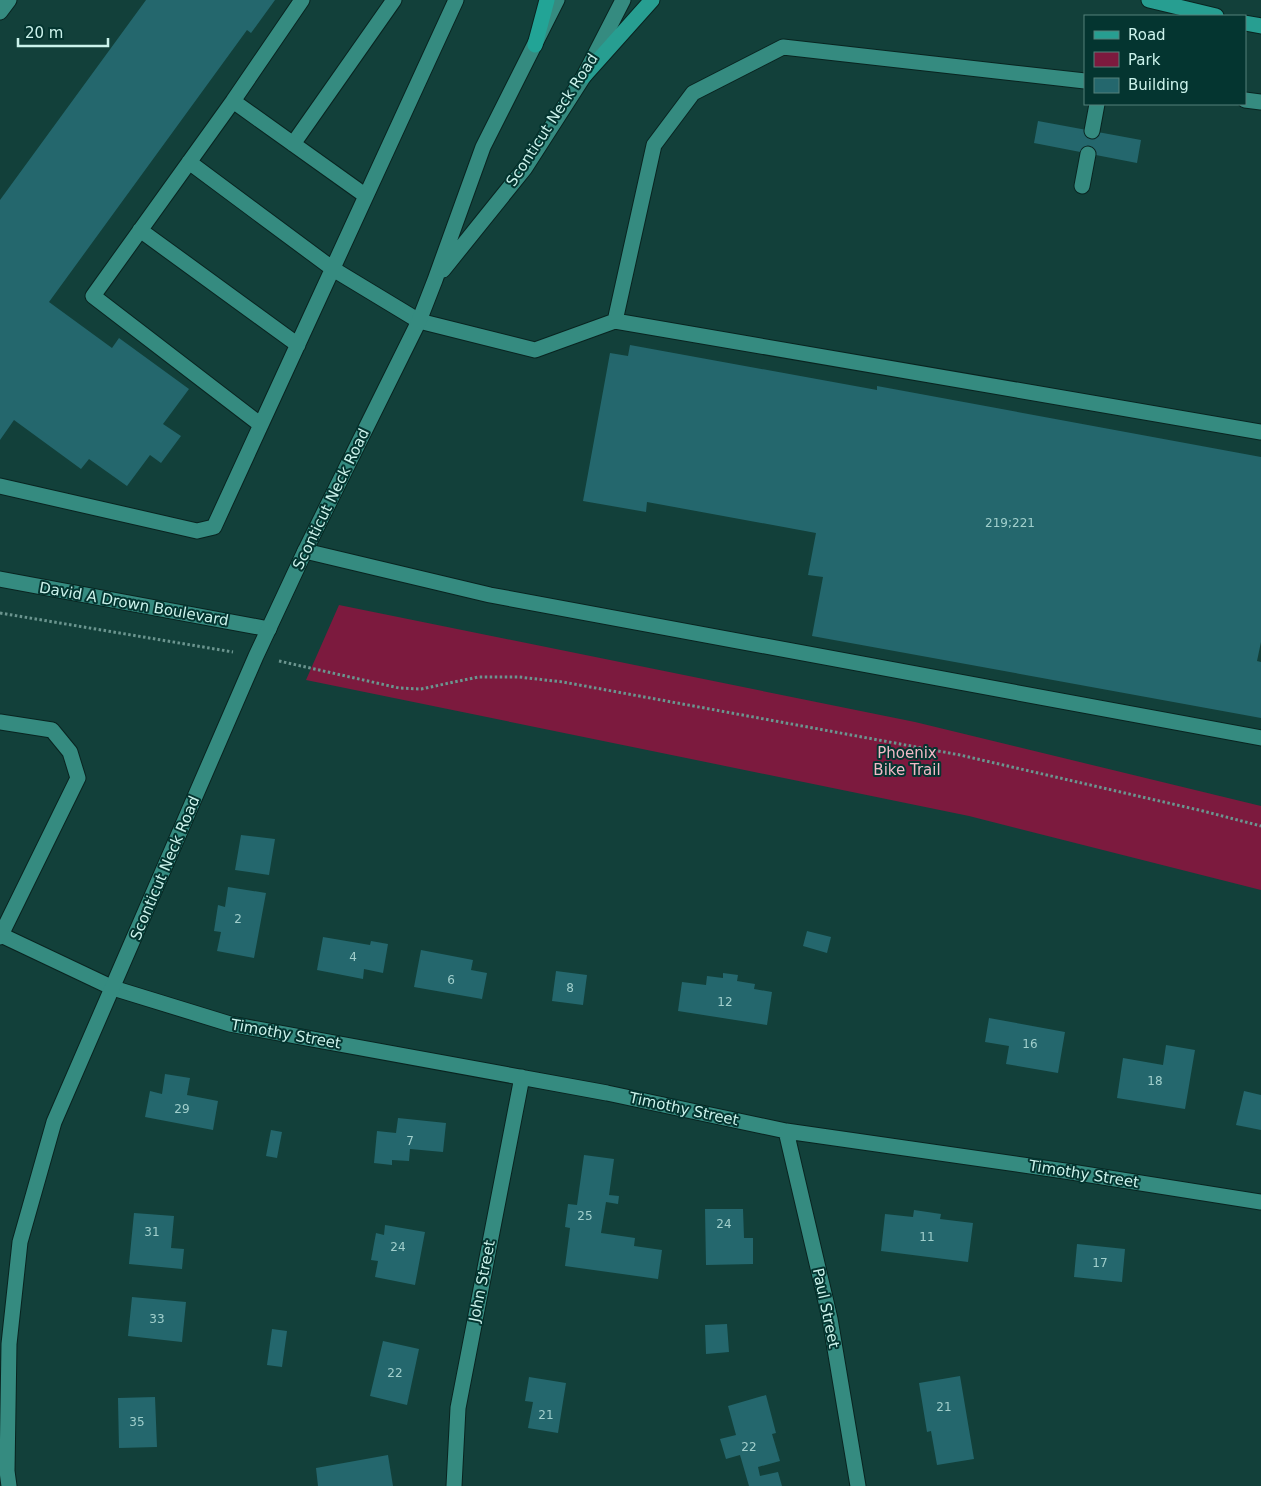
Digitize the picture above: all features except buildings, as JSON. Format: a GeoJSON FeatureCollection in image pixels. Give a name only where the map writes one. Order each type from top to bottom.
{"type":"FeatureCollection","features":[{"type":"Feature","properties":{"kind":"highway"},"geometry":{"type":"LineString","coordinates":[[535,44],[547,0]]}},
{"type":"Feature","properties":{"kind":"main road"},"geometry":{"type":"LineString","coordinates":[[584,76],[652,0]]}},
{"type":"Feature","properties":{"kind":"main road"},"geometry":{"type":"LineString","coordinates":[[1149,0],[1212,15]]}},
{"type":"Feature","properties":{"kind":"main road"},"geometry":{"type":"LineString","coordinates":[[1246,23],[1261,26]]}},
{"type":"Feature","properties":{"kind":"street"},"geometry":{"type":"LineString","coordinates":[[0,12],[9,0]]}},
{"type":"Feature","properties":{"kind":"street"},"geometry":{"type":"LineString","coordinates":[[261,425],[93,296],[233,101],[302,0]]}},
{"type":"Feature","properties":{"kind":"street"},"geometry":{"type":"LineString","coordinates":[[293,144],[394,0]]}},
{"type":"Feature","properties":{"kind":"street"},"geometry":{"type":"LineString","coordinates":[[0,486],[197,531],[214,527],[456,0]]}},
{"type":"Feature","properties":{"kind":"street","name":"Sconticut Neck Road"},"geometry":{"type":"LineString","coordinates":[[9,1486],[4,1427],[9,1344],[20,1242],[54,1122],[252,665],[304,551],[419,321],[483,147],[557,0]]}},
{"type":"Feature","properties":{"kind":"street","name":"Sconticut Neck Road"},"geometry":{"type":"LineString","coordinates":[[435,280],[525,168],[584,76],[623,0]]}},
{"type":"Feature","properties":{"kind":"street"},"geometry":{"type":"LineString","coordinates":[[615,321],[654,145],[693,93],[762,57],[783,47],[1084,81]]}},
{"type":"Feature","properties":{"kind":"street"},"geometry":{"type":"LineString","coordinates":[[1246,100],[1261,102]]}},
{"type":"Feature","properties":{"kind":"street"},"geometry":{"type":"LineString","coordinates":[[233,101],[366,196]]}},
{"type":"Feature","properties":{"kind":"street"},"geometry":{"type":"LineString","coordinates":[[1092,131],[1097,105]]}},
{"type":"Feature","properties":{"kind":"street"},"geometry":{"type":"LineString","coordinates":[[1082,186],[1088,154]]}},
{"type":"Feature","properties":{"kind":"street"},"geometry":{"type":"LineString","coordinates":[[189,162],[333,269],[419,321],[536,350],[615,321],[1261,432]]}},
{"type":"Feature","properties":{"kind":"street"},"geometry":{"type":"LineString","coordinates":[[140,230],[298,345]]}},
{"type":"Feature","properties":{"kind":"street"},"geometry":{"type":"LineString","coordinates":[[304,551],[490,595],[1261,738]]}},
{"type":"Feature","properties":{"kind":"street","name":"David A Drown Boulevard"},"geometry":{"type":"LineString","coordinates":[[0,579],[269,629]]}},
{"type":"Feature","properties":{"kind":"street"},"geometry":{"type":"LineString","coordinates":[[0,722],[52,730],[70,752],[78,778],[1,936]]}},
{"type":"Feature","properties":{"kind":"street","name":"Timothy Street"},"geometry":{"type":"LineString","coordinates":[[1,936],[113,988],[230,1024],[607,1093],[786,1131],[1065,1171],[1261,1202]]}},
{"type":"Feature","properties":{"kind":"street","name":"John Street"},"geometry":{"type":"LineString","coordinates":[[454,1486],[458,1408],[522,1077]]}},
{"type":"Feature","properties":{"kind":"street","name":"Paul Street"},"geometry":{"type":"LineString","coordinates":[[786,1131],[830,1319],[858,1486]]}},
{"type":"Feature","properties":{"kind":"path"},"geometry":{"type":"LineString","coordinates":[[563,682],[960,755],[1261,826]]}},
{"type":"Feature","properties":{"kind":"green space","name":"Phoenix Bike Trail"},"geometry":{"type":"Polygon","coordinates":[[[339,605],[915,722],[1261,806],[1261,890],[969,816],[306,680],[339,605]]]}}]}
